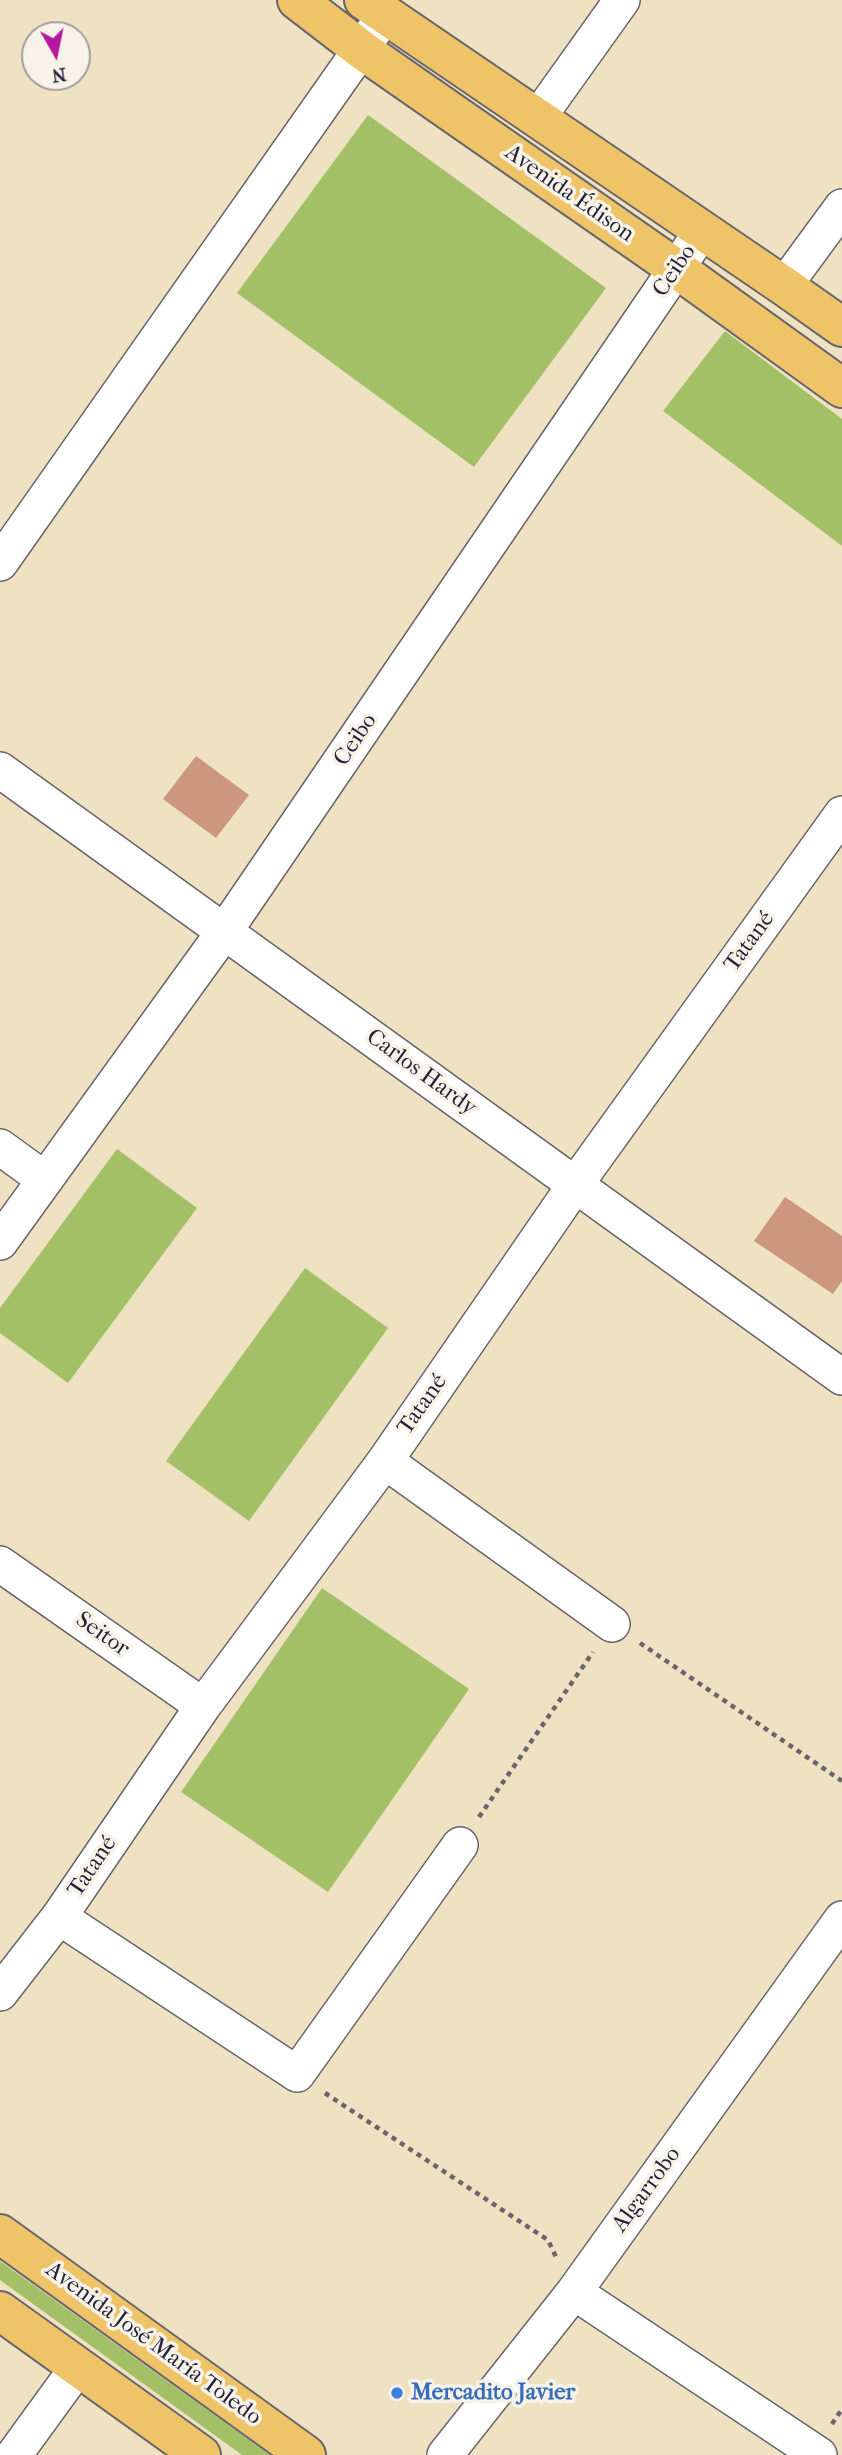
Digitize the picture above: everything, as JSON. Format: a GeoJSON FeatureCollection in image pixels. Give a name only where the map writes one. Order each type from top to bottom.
{"type":"FeatureCollection","features":[{"type":"Feature","properties":{"kind":"main road","name":"Avenida Édison"},"geometry":{"type":"LineString","coordinates":[[296,0],[362,50],[677,269],[842,388]]}},
{"type":"Feature","properties":{"kind":"main road","name":"Avenida Édison"},"geometry":{"type":"LineString","coordinates":[[375,8],[842,327]]}},
{"type":"Feature","properties":{"kind":"main road","name":"Avenida José María Toledo"},"geometry":{"type":"LineString","coordinates":[[0,2234],[306,2455]]}},
{"type":"Feature","properties":{"kind":"main road"},"geometry":{"type":"LineString","coordinates":[[0,2311],[201,2455]]}},
{"type":"Feature","properties":{"kind":"street"},"geometry":{"type":"LineString","coordinates":[[537,119],[622,0]]}},
{"type":"Feature","properties":{"kind":"street"},"geometry":{"type":"LineString","coordinates":[[0,563],[362,50],[375,8]]}},
{"type":"Feature","properties":{"kind":"street"},"geometry":{"type":"LineString","coordinates":[[784,286],[842,208]]}},
{"type":"Feature","properties":{"kind":"street","name":"Ceibo"},"geometry":{"type":"LineString","coordinates":[[0,1242],[224,932],[702,231]]}},
{"type":"Feature","properties":{"kind":"street","name":"Carlos Hardy"},"geometry":{"type":"LineString","coordinates":[[0,770],[575,1185],[839,1368]]}},
{"type":"Feature","properties":{"kind":"street","name":"Tatané"},"geometry":{"type":"LineString","coordinates":[[0,1993],[59,1917],[203,1706],[384,1461],[575,1185],[842,814]]}},
{"type":"Feature","properties":{"kind":"street"},"geometry":{"type":"LineString","coordinates":[[0,1147],[44,1179]]}},
{"type":"Feature","properties":{"kind":"street"},"geometry":{"type":"LineString","coordinates":[[384,1461],[612,1624]]}},
{"type":"Feature","properties":{"kind":"street","name":"Seitor"},"geometry":{"type":"LineString","coordinates":[[0,1564],[203,1706]]}},
{"type":"Feature","properties":{"kind":"street"},"geometry":{"type":"LineString","coordinates":[[59,1917],[297,2074],[460,1845]]}},
{"type":"Feature","properties":{"kind":"street","name":"Algarrobo"},"geometry":{"type":"LineString","coordinates":[[445,2455],[574,2292],[842,1919]]}},
{"type":"Feature","properties":{"kind":"street"},"geometry":{"type":"LineString","coordinates":[[574,2292],[819,2455]]}},
{"type":"Feature","properties":{"kind":"street"},"geometry":{"type":"LineString","coordinates":[[14,2455],[78,2367]]}},
{"type":"Feature","properties":{"kind":"path"},"geometry":{"type":"LineString","coordinates":[[460,1845],[612,1624],[842,1781]]}},
{"type":"Feature","properties":{"kind":"path"},"geometry":{"type":"LineString","coordinates":[[297,2074],[548,2240],[574,2292]]}},
{"type":"Feature","properties":{"kind":"green space"},"geometry":{"type":"Polygon","coordinates":[[[368,115],[606,288],[474,467],[237,293],[368,115]]]}},
{"type":"Feature","properties":{"kind":"green space"},"geometry":{"type":"Polygon","coordinates":[[[725,331],[842,419],[842,546],[663,411],[725,331]]]}},
{"type":"Feature","properties":{"kind":"green space"},"geometry":{"type":"Polygon","coordinates":[[[117,1149],[197,1208],[68,1383],[0,1333],[0,1308],[117,1149]]]}},
{"type":"Feature","properties":{"kind":"green space"},"geometry":{"type":"Polygon","coordinates":[[[305,1268],[388,1328],[249,1521],[166,1461],[305,1268]]]}},
{"type":"Feature","properties":{"kind":"green space"},"geometry":{"type":"Polygon","coordinates":[[[322,1588],[469,1689],[328,1892],[181,1792],[322,1588]]]}},
{"type":"Feature","properties":{"kind":"green space"},"geometry":{"type":"Polygon","coordinates":[[[0,2261],[270,2455],[242,2455],[0,2280],[0,2261]]]}},
{"type":"Feature","properties":{"kind":"building"},"geometry":{"type":"Polygon","coordinates":[[[196,756],[249,795],[216,838],[163,799],[196,756]]]}},
{"type":"Feature","properties":{"kind":"building"},"geometry":{"type":"Polygon","coordinates":[[[785,1197],[842,1236],[842,1281],[833,1294],[754,1241],[785,1197]]]}},
{"type":"Feature","properties":{"kind":"place","name":"Mercadito Javier"},"geometry":{"type":"Point","coordinates":[397,2393]}}]}
